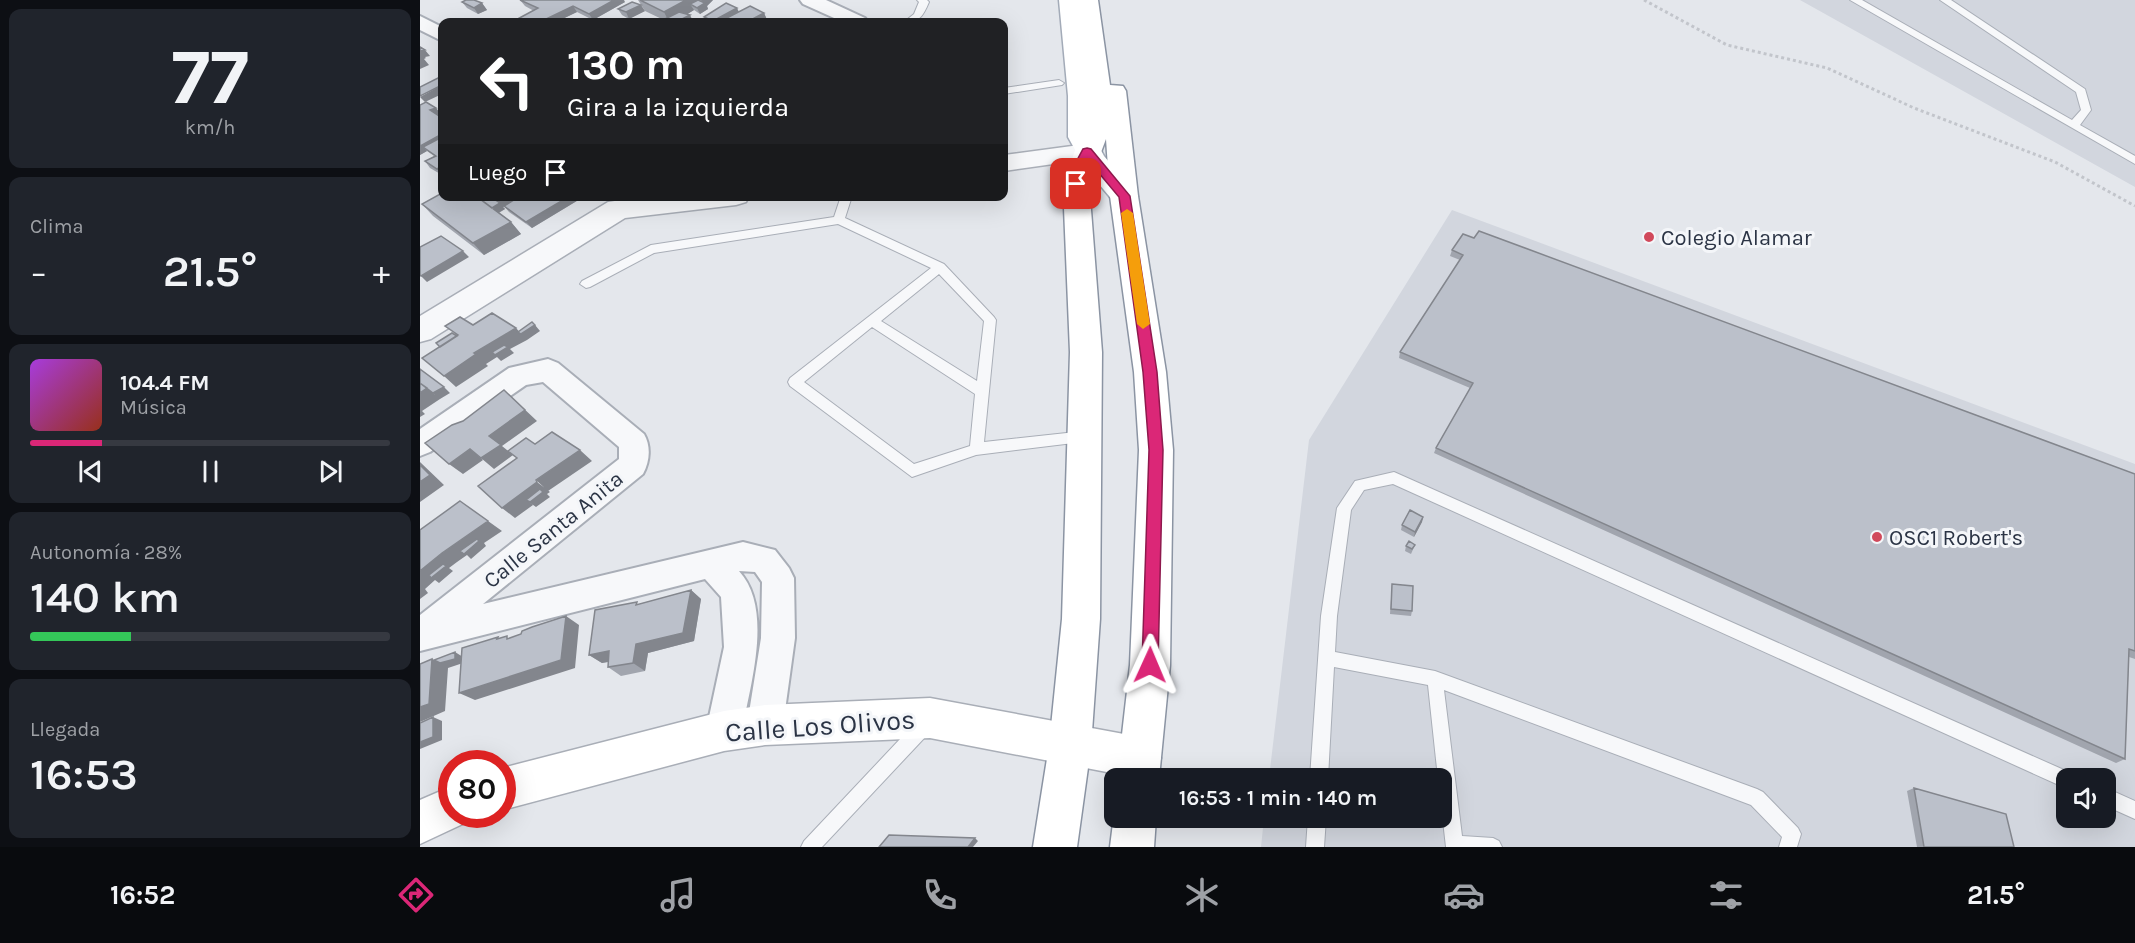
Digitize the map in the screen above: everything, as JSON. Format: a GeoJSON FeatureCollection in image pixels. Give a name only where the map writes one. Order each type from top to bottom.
{"type":"FeatureCollection","features":[{"type":"Feature","properties":{"kind":"main road"},"geometry":{"type":"LineString","coordinates":[[1052,0],[1059,82],[1081,164],[1076,184],[1086,352],[1082,619],[1070,746],[1055,847]]}},
{"type":"Feature","properties":{"kind":"main road"},"geometry":{"type":"LineString","coordinates":[[1070,0],[1080,96],[1081,137],[1077,153]]}},
{"type":"Feature","properties":{"kind":"main road"},"geometry":{"type":"LineString","coordinates":[[1077,153],[1095,131],[1097,78],[1088,0]]}},
{"type":"Feature","properties":{"kind":"main road"},"geometry":{"type":"LineString","coordinates":[[1106,0],[1124,196],[1150,372],[1156,450],[1150,665],[1139,768]]}},
{"type":"Feature","properties":{"kind":"main road"},"geometry":{"type":"LineString","coordinates":[[1077,153],[1124,196]]}},
{"type":"Feature","properties":{"kind":"main road","name":"Calle Los Olivos"},"geometry":{"type":"LineString","coordinates":[[516,785],[724,731],[765,725],[930,718],[1070,746],[1139,768]]}},
{"type":"Feature","properties":{"kind":"main road"},"geometry":{"type":"LineString","coordinates":[[420,822],[438,814]]}},
{"type":"Feature","properties":{"kind":"main road"},"geometry":{"type":"LineString","coordinates":[[1132,847],[1134,828]]}},
{"type":"Feature","properties":{"kind":"street"},"geometry":{"type":"LineString","coordinates":[[810,0],[849,18]]}},
{"type":"Feature","properties":{"kind":"street"},"geometry":{"type":"LineString","coordinates":[[420,22],[438,33]]}},
{"type":"Feature","properties":{"kind":"street"},"geometry":{"type":"LineString","coordinates":[[1008,162],[1077,153]]}},
{"type":"Feature","properties":{"kind":"street"},"geometry":{"type":"LineString","coordinates":[[420,331],[628,202],[646,201]]}},
{"type":"Feature","properties":{"kind":"street","name":"Calle Santa Anita"},"geometry":{"type":"LineString","coordinates":[[420,444],[519,376],[548,370],[634,442],[633,465],[420,635]]}},
{"type":"Feature","properties":{"kind":"street","name":"Calle Santa Anita"},"geometry":{"type":"LineString","coordinates":[[420,635],[743,556],[764,560],[778,578],[778,638],[765,725]]}},
{"type":"Feature","properties":{"kind":"street"},"geometry":{"type":"LineString","coordinates":[[711,563],[737,592],[741,647],[724,731]]}},
{"type":"Feature","properties":{"kind":"lane"},"geometry":{"type":"LineString","coordinates":[[915,18],[918,16],[924,2],[922,0]]}},
{"type":"Feature","properties":{"kind":"lane"},"geometry":{"type":"LineString","coordinates":[[1855,0],[2135,161]]}},
{"type":"Feature","properties":{"kind":"lane"},"geometry":{"type":"LineString","coordinates":[[1945,0],[2081,91],[2086,110],[2074,125]]}},
{"type":"Feature","properties":{"kind":"lane"},"geometry":{"type":"LineString","coordinates":[[1008,90],[1059,82]]}},
{"type":"Feature","properties":{"kind":"lane"},"geometry":{"type":"LineString","coordinates":[[839,220],[845,201]]}},
{"type":"Feature","properties":{"kind":"lane"},"geometry":{"type":"LineString","coordinates":[[586,284],[651,249],[839,220],[940,267],[990,320],[976,448]]}},
{"type":"Feature","properties":{"kind":"lane"},"geometry":{"type":"LineString","coordinates":[[940,267],[795,382],[912,471],[976,448],[1085,437]]}},
{"type":"Feature","properties":{"kind":"lane"},"geometry":{"type":"LineString","coordinates":[[872,321],[983,392]]}},
{"type":"Feature","properties":{"kind":"lane"},"geometry":{"type":"LineString","coordinates":[[1320,768],[1329,616],[1344,508],[1360,485],[1394,478],[2056,775]]}},
{"type":"Feature","properties":{"kind":"lane"},"geometry":{"type":"LineString","coordinates":[[1327,658],[1435,679],[1757,798],[1792,834],[1788,847]]}},
{"type":"Feature","properties":{"kind":"lane"},"geometry":{"type":"LineString","coordinates":[[1435,679],[1454,844],[1493,847]]}},
{"type":"Feature","properties":{"kind":"lane"},"geometry":{"type":"LineString","coordinates":[[810,847],[930,718]]}},
{"type":"Feature","properties":{"kind":"lane"},"geometry":{"type":"LineString","coordinates":[[2116,801],[2135,810]]}},
{"type":"Feature","properties":{"kind":"lane"},"geometry":{"type":"LineString","coordinates":[[1315,847],[1316,828]]}},
{"type":"Feature","properties":{"kind":"path"},"geometry":{"type":"LineString","coordinates":[[1644,0],[1727,45],[1827,68],[1914,108],[2055,162],[2135,206]]}},
{"type":"Feature","properties":{"kind":"shaded area"},"geometry":{"type":"Polygon","coordinates":[[[1800,0],[2135,0],[2135,187],[1800,0]]]}},
{"type":"Feature","properties":{"kind":"shaded area"},"geometry":{"type":"Polygon","coordinates":[[[1452,210],[2135,464],[2135,847],[1261,847],[1263,828],[1452,828],[1452,768],[1270,768],[1309,440],[1452,210]]]}},
{"type":"Feature","properties":{"kind":"building"},"geometry":{"type":"Polygon","coordinates":[[[466,0],[482,3],[474,8],[462,2],[466,0]]]}},
{"type":"Feature","properties":{"kind":"building"},"geometry":{"type":"Polygon","coordinates":[[[520,0],[614,0],[589,14],[573,6],[548,18],[519,18],[538,8],[520,0]]]}},
{"type":"Feature","properties":{"kind":"building"},"geometry":{"type":"Polygon","coordinates":[[[640,0],[686,0],[664,12],[640,0]]]}},
{"type":"Feature","properties":{"kind":"building"},"geometry":{"type":"Polygon","coordinates":[[[698,0],[705,3],[697,8],[690,4],[698,0]]]}},
{"type":"Feature","properties":{"kind":"building"},"geometry":{"type":"Polygon","coordinates":[[[632,2],[641,5],[626,12],[618,9],[632,2]]]}},
{"type":"Feature","properties":{"kind":"building"},"geometry":{"type":"Polygon","coordinates":[[[726,3],[737,8],[719,18],[704,17],[726,3]]]}},
{"type":"Feature","properties":{"kind":"building"},"geometry":{"type":"Polygon","coordinates":[[[750,6],[764,13],[755,18],[727,18],[750,6]]]}},
{"type":"Feature","properties":{"kind":"building"},"geometry":{"type":"Polygon","coordinates":[[[679,12],[690,15],[684,18],[667,18],[679,12]]]}},
{"type":"Feature","properties":{"kind":"building"},"geometry":{"type":"Polygon","coordinates":[[[438,78],[438,87],[420,96],[420,87],[438,78]]]}},
{"type":"Feature","properties":{"kind":"building"},"geometry":{"type":"Polygon","coordinates":[[[426,102],[436,108],[430,110],[438,115],[438,136],[420,146],[420,105],[426,102]]]}},
{"type":"Feature","properties":{"kind":"building"},"geometry":{"type":"Polygon","coordinates":[[[438,139],[438,168],[425,161],[436,156],[423,147],[438,139]]]}},
{"type":"Feature","properties":{"kind":"building"},"geometry":{"type":"Polygon","coordinates":[[[438,195],[438,201],[483,201],[511,222],[473,243],[422,204],[438,195]]]}},
{"type":"Feature","properties":{"kind":"building"},"geometry":{"type":"Polygon","coordinates":[[[483,201],[500,203],[492,208],[483,201]]]}},
{"type":"Feature","properties":{"kind":"building"},"geometry":{"type":"Polygon","coordinates":[[[512,201],[562,201],[526,222],[504,206],[512,201]]]}},
{"type":"Feature","properties":{"kind":"building","name":"OSC1 Robert's"},"geometry":{"type":"Polygon","coordinates":[[[1479,231],[2135,474],[2135,651],[2129,649],[2125,759],[1436,448],[1473,383],[1400,352],[1463,255],[1452,250],[1463,234],[1474,238],[1479,231]]]}},
{"type":"Feature","properties":{"kind":"building"},"geometry":{"type":"Polygon","coordinates":[[[441,236],[463,251],[421,276],[420,247],[441,236]]]}},
{"type":"Feature","properties":{"kind":"building"},"geometry":{"type":"Polygon","coordinates":[[[492,313],[516,328],[474,353],[476,354],[444,376],[422,358],[458,335],[445,326],[460,317],[473,325],[492,313]]]}},
{"type":"Feature","properties":{"kind":"building"},"geometry":{"type":"Polygon","coordinates":[[[532,322],[535,325],[521,334],[518,332],[532,322]]]}},
{"type":"Feature","properties":{"kind":"building"},"geometry":{"type":"Polygon","coordinates":[[[452,333],[457,336],[440,347],[436,343],[452,333]]]}},
{"type":"Feature","properties":{"kind":"building"},"geometry":{"type":"Polygon","coordinates":[[[504,345],[508,347],[495,355],[492,352],[504,345]]]}},
{"type":"Feature","properties":{"kind":"building"},"geometry":{"type":"Polygon","coordinates":[[[420,369],[444,387],[433,393],[420,383],[420,369]]]}},
{"type":"Feature","properties":{"kind":"building"},"geometry":{"type":"Polygon","coordinates":[[[420,383],[427,388],[420,393],[420,383]]]}},
{"type":"Feature","properties":{"kind":"building"},"geometry":{"type":"Polygon","coordinates":[[[504,390],[525,410],[489,436],[501,445],[481,458],[470,449],[449,464],[425,443],[452,425],[463,421],[504,390]]]}},
{"type":"Feature","properties":{"kind":"building"},"geometry":{"type":"Polygon","coordinates":[[[552,432],[580,450],[536,480],[537,482],[502,508],[478,486],[517,458],[508,451],[526,438],[535,444],[552,432]]]}},
{"type":"Feature","properties":{"kind":"building"},"geometry":{"type":"Polygon","coordinates":[[[420,465],[430,475],[420,482],[420,465]]]}},
{"type":"Feature","properties":{"kind":"building"},"geometry":{"type":"Polygon","coordinates":[[[540,489],[543,492],[530,502],[526,500],[540,489]]]}},
{"type":"Feature","properties":{"kind":"building"},"geometry":{"type":"Polygon","coordinates":[[[460,501],[488,521],[420,571],[420,530],[460,501]]]}},
{"type":"Feature","properties":{"kind":"building"},"geometry":{"type":"Polygon","coordinates":[[[1410,510],[1423,517],[1415,532],[1402,525],[1410,510]]]}},
{"type":"Feature","properties":{"kind":"building"},"geometry":{"type":"Polygon","coordinates":[[[477,539],[479,541],[464,554],[460,551],[477,539]]]}},
{"type":"Feature","properties":{"kind":"building"},"geometry":{"type":"Polygon","coordinates":[[[1409,541],[1415,545],[1412,549],[1406,546],[1409,541]]]}},
{"type":"Feature","properties":{"kind":"building"},"geometry":{"type":"Polygon","coordinates":[[[443,564],[446,566],[431,578],[429,575],[443,564]]]}},
{"type":"Feature","properties":{"kind":"building"},"geometry":{"type":"Polygon","coordinates":[[[1392,584],[1413,586],[1412,611],[1391,609],[1392,584]]]}},
{"type":"Feature","properties":{"kind":"building"},"geometry":{"type":"Polygon","coordinates":[[[691,590],[683,633],[636,644],[633,663],[608,667],[609,651],[589,655],[595,610],[637,602],[636,605],[691,590]]]}},
{"type":"Feature","properties":{"kind":"building"},"geometry":{"type":"Polygon","coordinates":[[[566,616],[561,660],[459,693],[462,648],[498,637],[497,639],[507,636],[507,639],[532,627],[566,616]]]}},
{"type":"Feature","properties":{"kind":"building"},"geometry":{"type":"Polygon","coordinates":[[[455,652],[455,659],[440,663],[434,660],[455,652]]]}},
{"type":"Feature","properties":{"kind":"building"},"geometry":{"type":"Polygon","coordinates":[[[432,659],[429,704],[420,707],[420,664],[432,659]]]}},
{"type":"Feature","properties":{"kind":"building"},"geometry":{"type":"Polygon","coordinates":[[[433,717],[433,737],[420,742],[420,723],[433,717]]]}},
{"type":"Feature","properties":{"kind":"building"},"geometry":{"type":"Polygon","coordinates":[[[1914,788],[2006,814],[2014,847],[1924,847],[1914,788]]]}},
{"type":"Feature","properties":{"kind":"building"},"geometry":{"type":"Polygon","coordinates":[[[889,835],[975,838],[968,847],[879,847],[889,835]]]}},
{"type":"Feature","properties":{"kind":"slow traffic"},"geometry":{"type":"LineString","coordinates":[[1127,213],[1143,324]]}},
{"type":"Feature","properties":{"kind":"place","name":"Colegio Alamar"},"geometry":{"type":"Point","coordinates":[1649,237]}},
{"type":"Feature","properties":{"kind":"place","name":"OSC1 Robert's"},"geometry":{"type":"Point","coordinates":[1877,537]}},
{"type":"Feature","properties":{"kind":"route"},"geometry":{"type":"LineString","coordinates":[[1076,184],[1087,152],[1124,196],[1133,249],[1150,372],[1156,450],[1150,665]]}}]}
